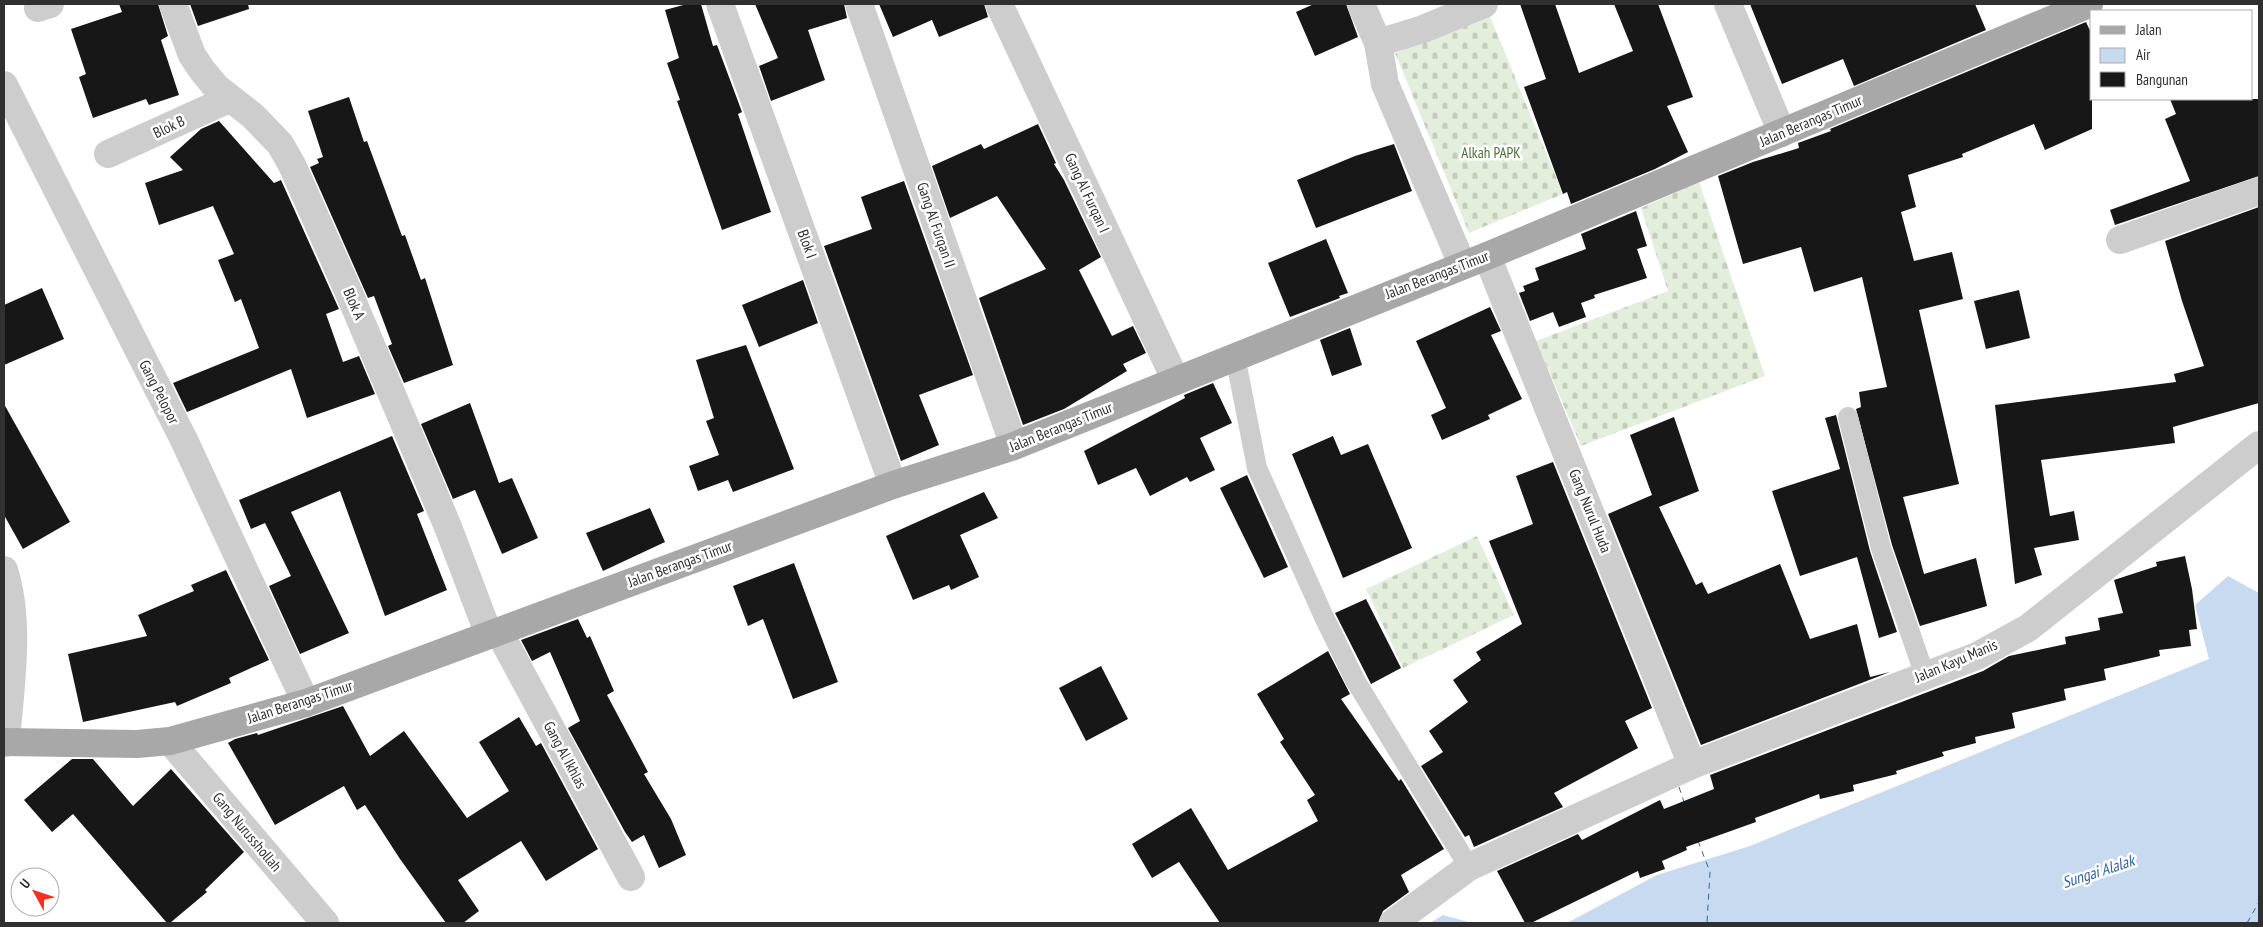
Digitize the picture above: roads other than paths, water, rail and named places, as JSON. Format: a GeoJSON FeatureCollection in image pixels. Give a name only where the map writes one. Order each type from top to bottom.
{"type":"FeatureCollection","features":[{"type":"Feature","properties":{"kind":"main road","name":"Jalan Berangas Timur"},"geometry":{"type":"LineString","coordinates":[[5,742],[137,744],[170,741],[306,703],[893,485],[1014,446],[1474,260],[2089,4]]}},
{"type":"Feature","properties":{"kind":"street","name":"Blok A"},"geometry":{"type":"LineString","coordinates":[[172,4],[192,54],[216,87],[253,116],[280,144],[292,165],[349,293],[494,633]]}},
{"type":"Feature","properties":{"kind":"street","name":"Blok I"},"geometry":{"type":"LineString","coordinates":[[720,4],[893,485]]}},
{"type":"Feature","properties":{"kind":"street","name":"Gang Al Furqan II"},"geometry":{"type":"LineString","coordinates":[[859,4],[1014,446]]}},
{"type":"Feature","properties":{"kind":"street","name":"Gang Al Furqan I"},"geometry":{"type":"LineString","coordinates":[[999,4],[1176,381]]}},
{"type":"Feature","properties":{"kind":"street","name":"Gang Nurul Huda"},"geometry":{"type":"LineString","coordinates":[[1361,4],[1378,43],[1385,84],[1474,260],[1692,765]]}},
{"type":"Feature","properties":{"kind":"street"},"geometry":{"type":"LineString","coordinates":[[1378,43],[1423,30],[1484,4]]}},
{"type":"Feature","properties":{"kind":"street"},"geometry":{"type":"LineString","coordinates":[[1728,4],[1782,133]]}},
{"type":"Feature","properties":{"kind":"street","name":"Gang Pelopor"},"geometry":{"type":"LineString","coordinates":[[4,85],[184,440],[306,703]]}},
{"type":"Feature","properties":{"kind":"street","name":"Blok B"},"geometry":{"type":"LineString","coordinates":[[108,154],[229,99]]}},
{"type":"Feature","properties":{"kind":"street"},"geometry":{"type":"LineString","coordinates":[[2120,240],[2259,191]]}},
{"type":"Feature","properties":{"kind":"street","name":"Jalan Kayu Manis"},"geometry":{"type":"LineString","coordinates":[[1393,923],[1470,867],[1692,765],[1977,656],[2028,628],[2259,445]]}},
{"type":"Feature","properties":{"kind":"street"},"geometry":{"type":"LineString","coordinates":[[4,570],[12,604],[12,664],[5,742]]}},
{"type":"Feature","properties":{"kind":"street","name":"Gang Al Ikhlas"},"geometry":{"type":"LineString","coordinates":[[494,633],[631,877]]}},
{"type":"Feature","properties":{"kind":"street","name":"Gang Nurusshollah"},"geometry":{"type":"LineString","coordinates":[[170,741],[325,923]]}},
{"type":"Feature","properties":{"kind":"lane"},"geometry":{"type":"LineString","coordinates":[[1236,356],[1257,468],[1324,617],[1355,680],[1470,867]]}},
{"type":"Feature","properties":{"kind":"lane"},"geometry":{"type":"LineString","coordinates":[[1848,417],[1881,548],[1925,676]]}},
{"type":"Feature","properties":{"kind":"water","name":"Sungai Alalak"},"geometry":{"type":"Polygon","coordinates":[[[2228,576],[2259,593],[2259,923],[1567,923],[1657,875],[1750,846],[2209,659],[2195,605],[2228,576]]]}},
{"type":"Feature","properties":{"kind":"water"},"geometry":{"type":"Polygon","coordinates":[[[1443,915],[1472,923],[1430,923],[1443,915]]]}},
{"type":"Feature","properties":{"kind":"park label","name":"Alkah PAPK"},"geometry":{"type":"Point","coordinates":[1491,153]}}]}
